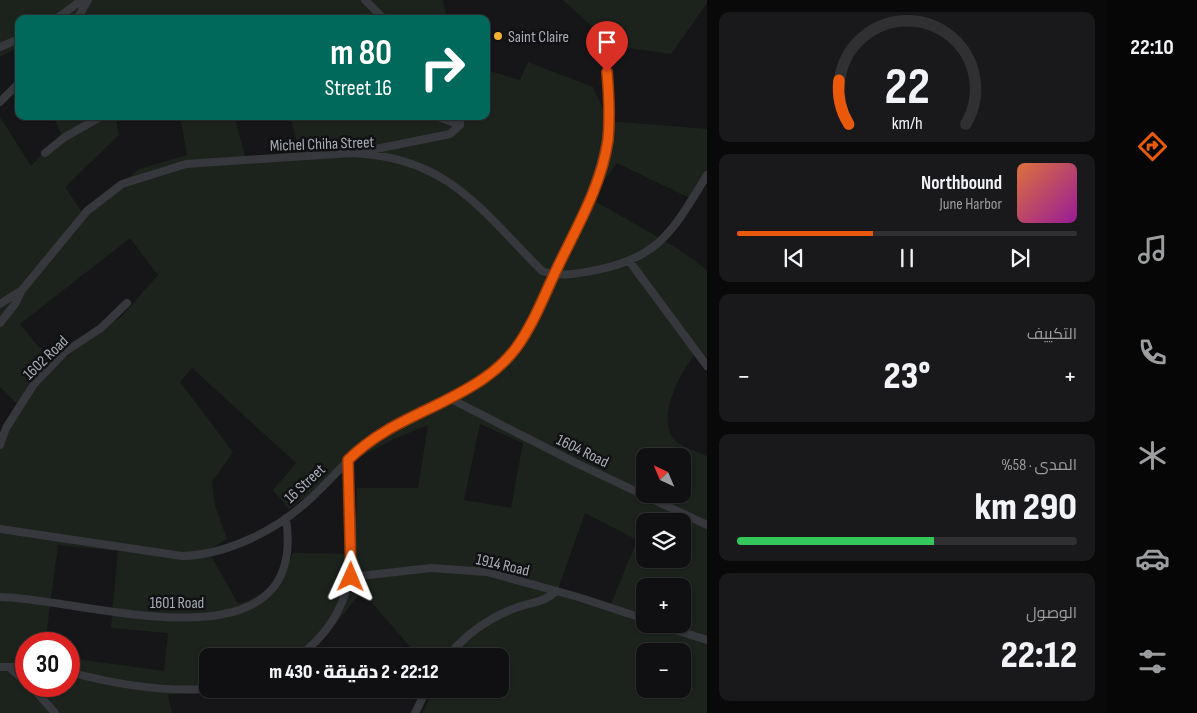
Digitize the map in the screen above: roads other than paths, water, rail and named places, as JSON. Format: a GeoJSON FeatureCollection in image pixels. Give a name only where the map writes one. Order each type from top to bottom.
{"type":"FeatureCollection","features":[{"type":"Feature","properties":{"kind":"street"},"geometry":{"type":"LineString","coordinates":[[61,15],[82,0]]}},
{"type":"Feature","properties":{"kind":"street"},"geometry":{"type":"LineString","coordinates":[[79,15],[88,0]]}},
{"type":"Feature","properties":{"kind":"street"},"geometry":{"type":"LineString","coordinates":[[365,0],[380,15]]}},
{"type":"Feature","properties":{"kind":"street","name":"16 Street"},"geometry":{"type":"LineString","coordinates":[[0,529],[182,556],[202,555],[225,549],[286,518],[310,500],[361,448],[387,429],[483,379],[502,364],[516,348],[529,328],[553,275],[570,244],[591,194],[608,141],[609,95],[600,36]]}},
{"type":"Feature","properties":{"kind":"street"},"geometry":{"type":"LineString","coordinates":[[0,48],[15,41]]}},
{"type":"Feature","properties":{"kind":"street"},"geometry":{"type":"LineString","coordinates":[[0,102],[15,87]]}},
{"type":"Feature","properties":{"kind":"street"},"geometry":{"type":"LineString","coordinates":[[45,152],[95,120]]}},
{"type":"Feature","properties":{"kind":"street"},"geometry":{"type":"LineString","coordinates":[[447,120],[460,125]]}},
{"type":"Feature","properties":{"kind":"street"},"geometry":{"type":"LineString","coordinates":[[352,153],[450,134],[460,125],[460,120]]}},
{"type":"Feature","properties":{"kind":"street","name":"Michel Chiha Street"},"geometry":{"type":"LineString","coordinates":[[22,290],[87,211],[106,195],[137,178],[186,164],[352,153],[379,154],[404,160],[444,178],[489,215],[542,271],[553,275]]}},
{"type":"Feature","properties":{"kind":"street"},"geometry":{"type":"LineString","coordinates":[[553,275],[602,269],[630,262],[654,248],[668,235],[707,175]]}},
{"type":"Feature","properties":{"kind":"street"},"geometry":{"type":"LineString","coordinates":[[630,262],[707,366]]}},
{"type":"Feature","properties":{"kind":"street"},"geometry":{"type":"LineString","coordinates":[[0,304],[22,290]]}},
{"type":"Feature","properties":{"kind":"street"},"geometry":{"type":"LineString","coordinates":[[0,323],[15,304],[22,290]]}},
{"type":"Feature","properties":{"kind":"street","name":"1602 Road"},"geometry":{"type":"LineString","coordinates":[[0,445],[6,428],[34,384],[65,352],[100,328],[127,303]]}},
{"type":"Feature","properties":{"kind":"street","name":"1604 Road"},"geometry":{"type":"LineString","coordinates":[[449,398],[576,463],[707,524]]}},
{"type":"Feature","properties":{"kind":"street"},"geometry":{"type":"LineString","coordinates":[[308,648],[323,634],[345,599],[351,577],[348,460]]}},
{"type":"Feature","properties":{"kind":"street","name":"1601 Road"},"geometry":{"type":"LineString","coordinates":[[0,597],[25,598],[174,619],[207,616],[247,608],[260,602],[281,577],[288,557],[289,540],[286,518]]}},
{"type":"Feature","properties":{"kind":"street","name":"1914 Road"},"geometry":{"type":"LineString","coordinates":[[351,577],[432,568],[487,572],[557,591],[636,616]]}},
{"type":"Feature","properties":{"kind":"street"},"geometry":{"type":"LineString","coordinates":[[455,648],[468,634],[484,622],[521,606],[538,603],[557,591]]}},
{"type":"Feature","properties":{"kind":"street"},"geometry":{"type":"LineString","coordinates":[[685,633],[707,640]]}},
{"type":"Feature","properties":{"kind":"street"},"geometry":{"type":"LineString","coordinates":[[0,667],[15,667]]}},
{"type":"Feature","properties":{"kind":"street"},"geometry":{"type":"LineString","coordinates":[[9,667],[15,672]]}},
{"type":"Feature","properties":{"kind":"street"},"geometry":{"type":"LineString","coordinates":[[80,674],[135,686],[172,690],[199,689]]}},
{"type":"Feature","properties":{"kind":"street"},"geometry":{"type":"LineString","coordinates":[[41,697],[55,713]]}},
{"type":"Feature","properties":{"kind":"street"},"geometry":{"type":"LineString","coordinates":[[415,713],[423,698]]}},
{"type":"Feature","properties":{"kind":"place","name":"Saint Claire"},"geometry":{"type":"Point","coordinates":[498,36]}}]}
